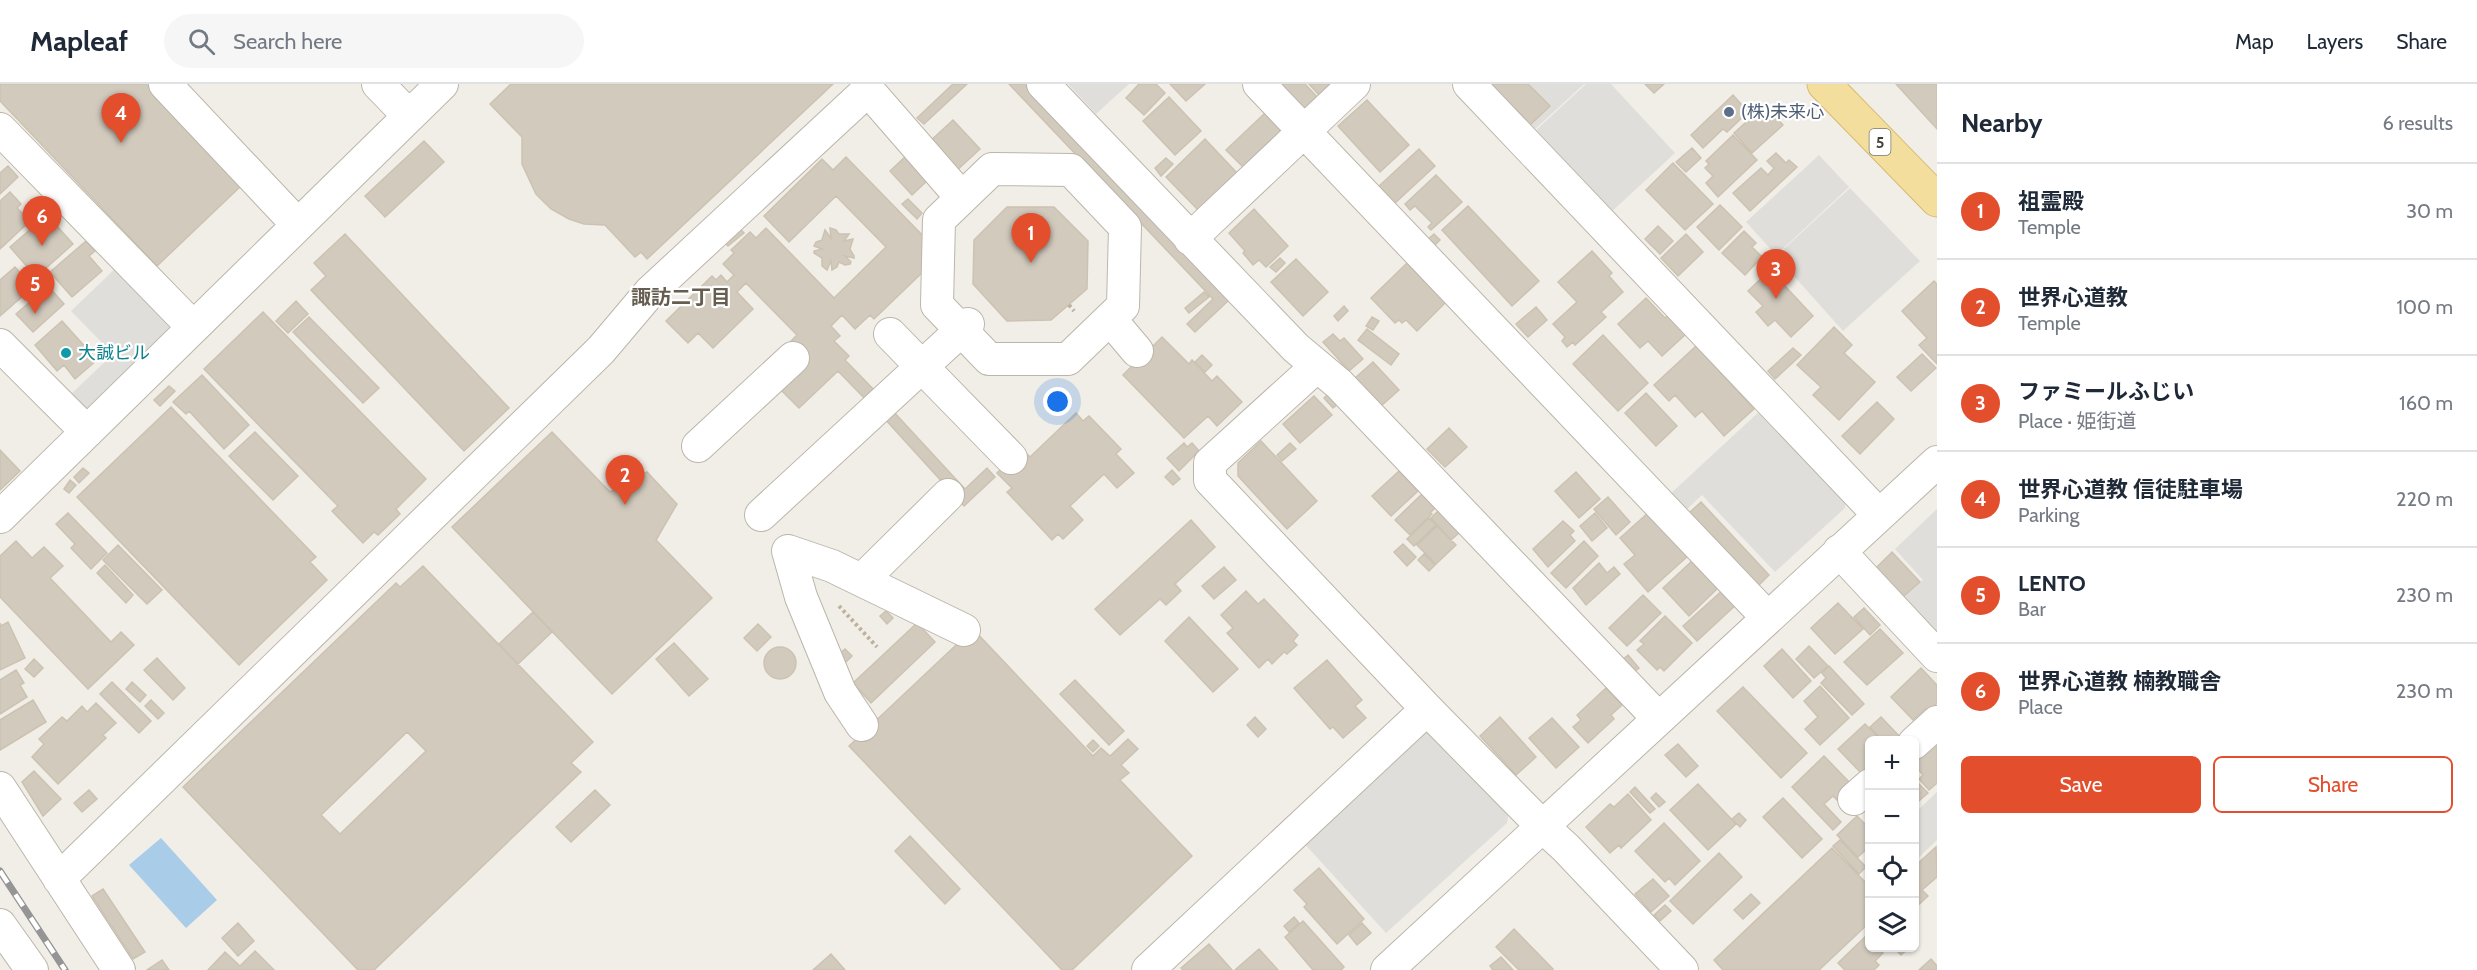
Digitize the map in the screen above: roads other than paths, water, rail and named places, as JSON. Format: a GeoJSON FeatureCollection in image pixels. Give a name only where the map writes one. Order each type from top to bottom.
{"type":"FeatureCollection","features":[{"type":"Feature","properties":{"kind":"main road","name":"5"},"geometry":{"type":"LineString","coordinates":[[1835,89],[1937,200]]}},
{"type":"Feature","properties":{"kind":"street"},"geometry":{"type":"LineString","coordinates":[[165,84],[298,225]]}},
{"type":"Feature","properties":{"kind":"street"},"geometry":{"type":"LineString","coordinates":[[378,84],[409,116]]}},
{"type":"Feature","properties":{"kind":"street"},"geometry":{"type":"LineString","coordinates":[[0,517],[442,84]]}},
{"type":"Feature","properties":{"kind":"street"},"geometry":{"type":"LineString","coordinates":[[1043,84],[1296,348],[1339,384],[1658,718]]}},
{"type":"Feature","properties":{"kind":"street"},"geometry":{"type":"LineString","coordinates":[[1259,84],[1768,618]]}},
{"type":"Feature","properties":{"kind":"street"},"geometry":{"type":"LineString","coordinates":[[1190,239],[1306,132],[1354,84]]}},
{"type":"Feature","properties":{"kind":"street"},"geometry":{"type":"LineString","coordinates":[[1469,84],[1879,515]]}},
{"type":"Feature","properties":{"kind":"street"},"geometry":{"type":"LineString","coordinates":[[59,879],[601,350],[650,292],[868,90],[962,198]]}},
{"type":"Feature","properties":{"kind":"street"},"geometry":{"type":"LineString","coordinates":[[0,129],[194,327]]}},
{"type":"Feature","properties":{"kind":"street"},"geometry":{"type":"LineString","coordinates":[[992,169],[1071,170],[1096,203],[1125,227],[1123,306],[1097,327],[1068,359],[989,359],[964,327],[937,305],[939,220],[962,198],[992,169]]}},
{"type":"Feature","properties":{"kind":"street"},"geometry":{"type":"LineString","coordinates":[[761,515],[964,327]]}},
{"type":"Feature","properties":{"kind":"street"},"geometry":{"type":"LineString","coordinates":[[1097,327],[1137,351]]}},
{"type":"Feature","properties":{"kind":"street"},"geometry":{"type":"LineString","coordinates":[[890,334],[1011,458]]}},
{"type":"Feature","properties":{"kind":"street"},"geometry":{"type":"LineString","coordinates":[[0,345],[87,432]]}},
{"type":"Feature","properties":{"kind":"street"},"geometry":{"type":"LineString","coordinates":[[698,446],[793,358]]}},
{"type":"Feature","properties":{"kind":"street"},"geometry":{"type":"LineString","coordinates":[[1317,366],[1210,464],[1210,480],[1427,709],[1566,848],[1682,970]]}},
{"type":"Feature","properties":{"kind":"street"},"geometry":{"type":"LineString","coordinates":[[1387,970],[1541,825],[1937,462]]}},
{"type":"Feature","properties":{"kind":"street"},"geometry":{"type":"LineString","coordinates":[[862,580],[948,495]]}},
{"type":"Feature","properties":{"kind":"street"},"geometry":{"type":"LineString","coordinates":[[862,725],[840,692],[801,597],[788,551],[832,566],[964,630]]}},
{"type":"Feature","properties":{"kind":"street"},"geometry":{"type":"LineString","coordinates":[[1839,551],[1937,656]]}},
{"type":"Feature","properties":{"kind":"street"},"geometry":{"type":"LineString","coordinates":[[1148,970],[1427,709]]}},
{"type":"Feature","properties":{"kind":"street"},"geometry":{"type":"LineString","coordinates":[[1919,738],[1937,722]]}},
{"type":"Feature","properties":{"kind":"street"},"geometry":{"type":"LineString","coordinates":[[0,788],[119,970]]}},
{"type":"Feature","properties":{"kind":"street"},"geometry":{"type":"LineString","coordinates":[[1,928],[32,970]]}},
{"type":"Feature","properties":{"kind":"water"},"geometry":{"type":"Polygon","coordinates":[[[161,838],[217,900],[186,928],[129,865],[161,838]]]}},
{"type":"Feature","properties":{"kind":"railway"},"geometry":{"type":"LineString","coordinates":[[0,871],[65,970]]}},
{"type":"Feature","properties":{"kind":"place","name":"(株)未来心"},"geometry":{"type":"Point","coordinates":[1729,112]}},
{"type":"Feature","properties":{"kind":"place","name":"世界心道教 信徒駐車場"},"geometry":{"type":"Point","coordinates":[121,143]}},
{"type":"Feature","properties":{"kind":"place","name":"世界心道教 楠教職舎"},"geometry":{"type":"Point","coordinates":[42,246]}},
{"type":"Feature","properties":{"kind":"place","name":"祖霊殿"},"geometry":{"type":"Point","coordinates":[1031,263]}},
{"type":"Feature","properties":{"kind":"place","name":"ファミールふじい"},"geometry":{"type":"Point","coordinates":[1776,299]}},
{"type":"Feature","properties":{"kind":"place","name":"LENTO"},"geometry":{"type":"Point","coordinates":[35,314]}},
{"type":"Feature","properties":{"kind":"place","name":"大誠ビル"},"geometry":{"type":"Point","coordinates":[66,353]}},
{"type":"Feature","properties":{"kind":"place","name":"世界心道教"},"geometry":{"type":"Point","coordinates":[625,505]}},
{"type":"Feature","properties":{"kind":"district","name":"諏訪二丁目"},"geometry":{"type":"Point","coordinates":[681,297]}}]}
